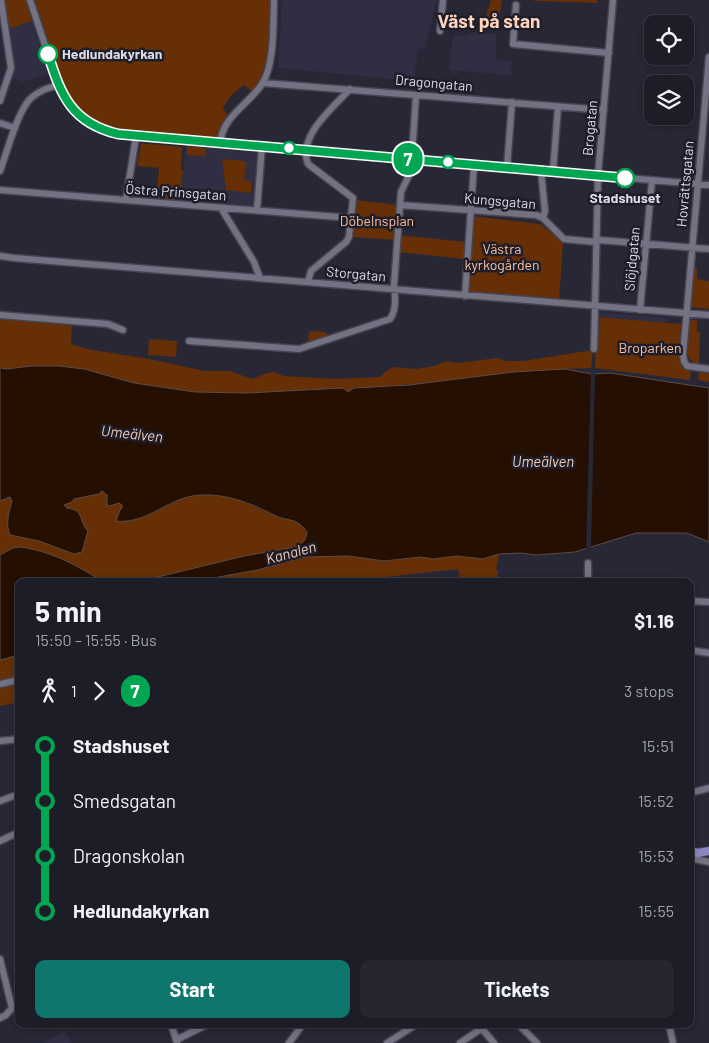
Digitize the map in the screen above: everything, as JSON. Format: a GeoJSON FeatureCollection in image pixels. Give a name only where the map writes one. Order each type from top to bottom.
{"type":"FeatureCollection","features":[{"type":"Feature","properties":{"kind":"main road"},"geometry":{"type":"LineString","coordinates":[[694,851],[709,851]]}},
{"type":"Feature","properties":{"kind":"street"},"geometry":{"type":"LineString","coordinates":[[0,101],[11,68],[1,0]]}},
{"type":"Feature","properties":{"kind":"street"},"geometry":{"type":"LineString","coordinates":[[30,0],[58,85],[68,104],[87,122],[104,130],[136,136],[709,185]]}},
{"type":"Feature","properties":{"kind":"street"},"geometry":{"type":"LineString","coordinates":[[220,143],[222,129],[263,83],[268,66],[274,0]]}},
{"type":"Feature","properties":{"kind":"street"},"geometry":{"type":"LineString","coordinates":[[440,31],[442,0]]}},
{"type":"Feature","properties":{"kind":"street","name":"Brogatan"},"geometry":{"type":"LineString","coordinates":[[594,349],[598,175],[613,0]]}},
{"type":"Feature","properties":{"kind":"street"},"geometry":{"type":"LineString","coordinates":[[516,5],[513,44],[609,53]]}},
{"type":"Feature","properties":{"kind":"street","name":"Hovrättsgatan"},"geometry":{"type":"LineString","coordinates":[[709,57],[706,119],[697,184],[683,349],[684,361],[687,366],[709,369]]}},
{"type":"Feature","properties":{"kind":"street","name":"Dragongatan"},"geometry":{"type":"LineString","coordinates":[[263,83],[604,110]]}},
{"type":"Feature","properties":{"kind":"street"},"geometry":{"type":"LineString","coordinates":[[0,171],[23,109],[30,99],[41,91],[58,85]]}},
{"type":"Feature","properties":{"kind":"street"},"geometry":{"type":"LineString","coordinates":[[308,282],[310,271],[348,239],[353,198],[308,164],[306,150],[310,134],[350,89]]}},
{"type":"Feature","properties":{"kind":"street"},"geometry":{"type":"LineString","coordinates":[[189,341],[299,349],[388,321],[394,313],[401,188],[411,171],[416,95]]}},
{"type":"Feature","properties":{"kind":"street"},"geometry":{"type":"LineString","coordinates":[[507,167],[512,102]]}},
{"type":"Feature","properties":{"kind":"street"},"geometry":{"type":"LineString","coordinates":[[552,171],[558,107]]}},
{"type":"Feature","properties":{"kind":"street"},"geometry":{"type":"LineString","coordinates":[[0,122],[15,128]]}},
{"type":"Feature","properties":{"kind":"street"},"geometry":{"type":"LineString","coordinates":[[126,200],[136,136]]}},
{"type":"Feature","properties":{"kind":"street"},"geometry":{"type":"LineString","coordinates":[[257,210],[262,146]]}},
{"type":"Feature","properties":{"kind":"street"},"geometry":{"type":"LineString","coordinates":[[465,296],[474,165]]}},
{"type":"Feature","properties":{"kind":"street"},"geometry":{"type":"LineString","coordinates":[[542,171],[545,211],[543,218]]}},
{"type":"Feature","properties":{"kind":"street","name":"Slöjdgatan"},"geometry":{"type":"LineString","coordinates":[[640,310],[652,180]]}},
{"type":"Feature","properties":{"kind":"street","name":"Östra Prinsgatan"},"geometry":{"type":"LineString","coordinates":[[0,190],[351,218]]}},
{"type":"Feature","properties":{"kind":"street","name":"Kungsgatan"},"geometry":{"type":"LineString","coordinates":[[400,205],[527,214],[543,218],[564,239],[709,249]]}},
{"type":"Feature","properties":{"kind":"street"},"geometry":{"type":"LineString","coordinates":[[221,208],[254,262],[260,278]]}},
{"type":"Feature","properties":{"kind":"street","name":"Storgatan"},"geometry":{"type":"LineString","coordinates":[[0,256],[709,315]]}},
{"type":"Feature","properties":{"kind":"street"},"geometry":{"type":"LineString","coordinates":[[0,315],[113,324],[123,330]]}},
{"type":"Feature","properties":{"kind":"street"},"geometry":{"type":"LineString","coordinates":[[588,563],[588,578]]}},
{"type":"Feature","properties":{"kind":"street"},"geometry":{"type":"LineString","coordinates":[[694,601],[709,602]]}},
{"type":"Feature","properties":{"kind":"street"},"geometry":{"type":"LineString","coordinates":[[694,651],[709,653]]}},
{"type":"Feature","properties":{"kind":"street"},"geometry":{"type":"LineString","coordinates":[[0,684],[15,681]]}},
{"type":"Feature","properties":{"kind":"street"},"geometry":{"type":"LineString","coordinates":[[0,741],[15,739]]}},
{"type":"Feature","properties":{"kind":"street"},"geometry":{"type":"LineString","coordinates":[[694,786],[709,784]]}},
{"type":"Feature","properties":{"kind":"street"},"geometry":{"type":"LineString","coordinates":[[694,792],[709,788]]}},
{"type":"Feature","properties":{"kind":"street"},"geometry":{"type":"LineString","coordinates":[[0,801],[15,795]]}},
{"type":"Feature","properties":{"kind":"street"},"geometry":{"type":"LineString","coordinates":[[0,841],[15,834]]}},
{"type":"Feature","properties":{"kind":"street"},"geometry":{"type":"LineString","coordinates":[[694,859],[709,862]]}},
{"type":"Feature","properties":{"kind":"street"},"geometry":{"type":"LineString","coordinates":[[0,960],[12,1008],[6,1015],[0,1018]]}},
{"type":"Feature","properties":{"kind":"street"},"geometry":{"type":"LineString","coordinates":[[172,1028],[177,1041],[201,1028]]}},
{"type":"Feature","properties":{"kind":"street"},"geometry":{"type":"LineString","coordinates":[[290,1043],[300,1028]]}},
{"type":"Feature","properties":{"kind":"street"},"geometry":{"type":"LineString","coordinates":[[387,1043],[411,1028]]}},
{"type":"Feature","properties":{"kind":"street"},"geometry":{"type":"LineString","coordinates":[[460,1043],[478,1028]]}},
{"type":"Feature","properties":{"kind":"street"},"geometry":{"type":"LineString","coordinates":[[482,1028],[494,1043]]}},
{"type":"Feature","properties":{"kind":"street"},"geometry":{"type":"LineString","coordinates":[[522,1028],[537,1043]]}},
{"type":"Feature","properties":{"kind":"street"},"geometry":{"type":"LineString","coordinates":[[670,1028],[673,1043]]}},
{"type":"Feature","properties":{"kind":"shaded area"},"geometry":{"type":"Polygon","coordinates":[[[282,0],[437,0],[425,48],[418,49],[414,81],[278,68],[282,0]]]}},
{"type":"Feature","properties":{"kind":"shaded area"},"geometry":{"type":"Polygon","coordinates":[[[32,21],[48,74],[23,82],[12,77],[14,71],[8,29],[32,21]]]}},
{"type":"Feature","properties":{"kind":"shaded area"},"geometry":{"type":"Polygon","coordinates":[[[474,32],[496,34],[496,60],[512,62],[511,75],[449,70],[453,35],[466,36],[474,32]]]}},
{"type":"Feature","properties":{"kind":"shaded area"},"geometry":{"type":"Polygon","coordinates":[[[186,143],[259,149],[254,207],[180,200],[186,143]]]}},
{"type":"Feature","properties":{"kind":"shaded area"},"geometry":{"type":"Polygon","coordinates":[[[597,312],[666,318],[666,323],[597,317],[597,312]]]}},
{"type":"Feature","properties":{"kind":"shaded area"},"geometry":{"type":"Polygon","coordinates":[[[65,1031],[71,1043],[43,1043],[65,1031]]]}},
{"type":"Feature","properties":{"kind":"green space"},"geometry":{"type":"Polygon","coordinates":[[[4,0],[26,0],[32,21],[8,29],[4,0]]]}},
{"type":"Feature","properties":{"kind":"green space"},"geometry":{"type":"Polygon","coordinates":[[[30,0],[274,0],[271,51],[263,83],[230,118],[220,143],[104,130],[68,104],[30,0]],[[244,85],[235,92],[223,109],[227,115],[251,91],[244,85]]]}},
{"type":"Feature","properties":{"kind":"green space"},"geometry":{"type":"Polygon","coordinates":[[[491,0],[502,0],[497,30],[482,28],[491,0]]]}},
{"type":"Feature","properties":{"kind":"green space"},"geometry":{"type":"Polygon","coordinates":[[[532,0],[597,0],[598,3],[536,1],[532,0]]]}},
{"type":"Feature","properties":{"kind":"green space"},"geometry":{"type":"Polygon","coordinates":[[[141,143],[182,147],[181,169],[183,170],[180,200],[156,198],[159,168],[137,166],[141,143]]]}},
{"type":"Feature","properties":{"kind":"green space"},"geometry":{"type":"Polygon","coordinates":[[[187,146],[205,148],[205,156],[187,155],[187,146]]]}},
{"type":"Feature","properties":{"kind":"green space"},"geometry":{"type":"Polygon","coordinates":[[[222,159],[246,161],[244,180],[251,181],[251,193],[226,190],[222,159]]]}},
{"type":"Feature","properties":{"kind":"green space","name":"Döbelnsplan"},"geometry":{"type":"Polygon","coordinates":[[[356,200],[398,205],[395,240],[353,237],[356,200]]]}},
{"type":"Feature","properties":{"kind":"green space","name":"Västra kyrkogården"},"geometry":{"type":"Polygon","coordinates":[[[473,216],[540,224],[563,242],[559,302],[468,292],[473,216]]]}},
{"type":"Feature","properties":{"kind":"green space"},"geometry":{"type":"Polygon","coordinates":[[[399,235],[466,242],[464,259],[398,252],[399,235]]]}},
{"type":"Feature","properties":{"kind":"green space"},"geometry":{"type":"Polygon","coordinates":[[[694,267],[697,267],[697,279],[709,281],[709,309],[691,307],[694,267]]]}},
{"type":"Feature","properties":{"kind":"green space"},"geometry":{"type":"Polygon","coordinates":[[[0,317],[72,322],[71,344],[87,349],[149,359],[205,371],[230,371],[252,379],[273,372],[284,376],[335,379],[380,377],[394,367],[416,369],[434,366],[447,361],[458,363],[497,358],[506,361],[523,361],[593,350],[591,368],[532,371],[354,388],[348,392],[343,388],[247,393],[195,392],[134,383],[84,369],[59,366],[0,368],[0,317]]]}},
{"type":"Feature","properties":{"kind":"green space","name":"Broparken"},"geometry":{"type":"Polygon","coordinates":[[[597,317],[681,324],[679,360],[683,368],[691,372],[690,380],[595,368],[597,317]]]}},
{"type":"Feature","properties":{"kind":"green space"},"geometry":{"type":"Polygon","coordinates":[[[697,320],[697,332],[700,332],[699,365],[689,359],[686,351],[689,322],[697,320]]]}},
{"type":"Feature","properties":{"kind":"green space"},"geometry":{"type":"Polygon","coordinates":[[[309,331],[325,332],[328,335],[308,343],[309,331]]]}},
{"type":"Feature","properties":{"kind":"green space"},"geometry":{"type":"Polygon","coordinates":[[[149,339],[177,341],[176,357],[148,355],[149,339]]]}},
{"type":"Feature","properties":{"kind":"green space"},"geometry":{"type":"Polygon","coordinates":[[[699,371],[709,372],[709,382],[698,380],[699,371]]]}},
{"type":"Feature","properties":{"kind":"green space"},"geometry":{"type":"Polygon","coordinates":[[[102,491],[107,495],[106,501],[110,506],[119,503],[122,505],[116,521],[149,514],[182,499],[198,495],[216,495],[237,499],[278,517],[297,521],[307,532],[307,535],[304,541],[295,547],[244,556],[153,578],[96,578],[62,559],[8,550],[0,555],[0,501],[10,497],[12,501],[8,516],[10,534],[39,541],[85,546],[85,527],[64,505],[72,502],[74,499],[99,494],[102,491]]]}},
{"type":"Feature","properties":{"kind":"green space"},"geometry":{"type":"Polygon","coordinates":[[[499,554],[496,570],[498,571],[498,578],[460,578],[458,569],[377,578],[213,578],[257,570],[304,557],[348,556],[384,561],[457,556],[483,559],[499,554]]]}},
{"type":"Feature","properties":{"kind":"green space"},"geometry":{"type":"Polygon","coordinates":[[[15,656],[15,703],[0,706],[0,660],[15,656]]]}},
{"type":"Feature","properties":{"kind":"water","name":"Umeälven"},"geometry":{"type":"Polygon","coordinates":[[[31,366],[59,366],[84,369],[134,383],[195,392],[247,393],[343,388],[348,392],[354,388],[409,385],[513,372],[564,369],[592,374],[610,373],[709,388],[709,542],[687,533],[636,533],[575,552],[536,555],[520,553],[499,554],[483,559],[457,556],[384,561],[348,556],[304,557],[257,570],[213,578],[153,578],[244,556],[295,547],[304,541],[307,532],[296,522],[241,501],[205,495],[181,499],[133,520],[116,521],[122,505],[119,503],[107,505],[107,495],[102,491],[99,494],[74,499],[72,502],[64,505],[79,514],[88,531],[82,552],[74,554],[39,541],[10,535],[8,522],[12,501],[10,497],[0,501],[0,368],[31,366]]]}},
{"type":"Feature","properties":{"kind":"water"},"geometry":{"type":"Polygon","coordinates":[[[19,547],[34,550],[57,557],[98,578],[15,578],[15,656],[0,660],[0,555],[19,547]]]}},
{"type":"Feature","properties":{"kind":"pier"},"geometry":{"type":"Polygon","coordinates":[[[591,371],[595,372],[591,549],[586,551],[591,371]]]}},
{"type":"Feature","properties":{"kind":"bus line","name":"7"},"geometry":{"type":"LineString","coordinates":[[48,54],[61,93],[68,104],[87,122],[118,134],[625,178]]}},
{"type":"Feature","properties":{"kind":"place","name":"Hedlundakyrkan"},"geometry":{"type":"Point","coordinates":[48,54]}},
{"type":"Feature","properties":{"kind":"place","name":"Stadshuset"},"geometry":{"type":"Point","coordinates":[625,178]}},
{"type":"Feature","properties":{"kind":"district","name":"Väst på stan"},"geometry":{"type":"Point","coordinates":[489,21]}},
{"type":"Feature","properties":{"kind":"water label","name":"Kanalen"},"geometry":{"type":"Point","coordinates":[291,553]}}]}
